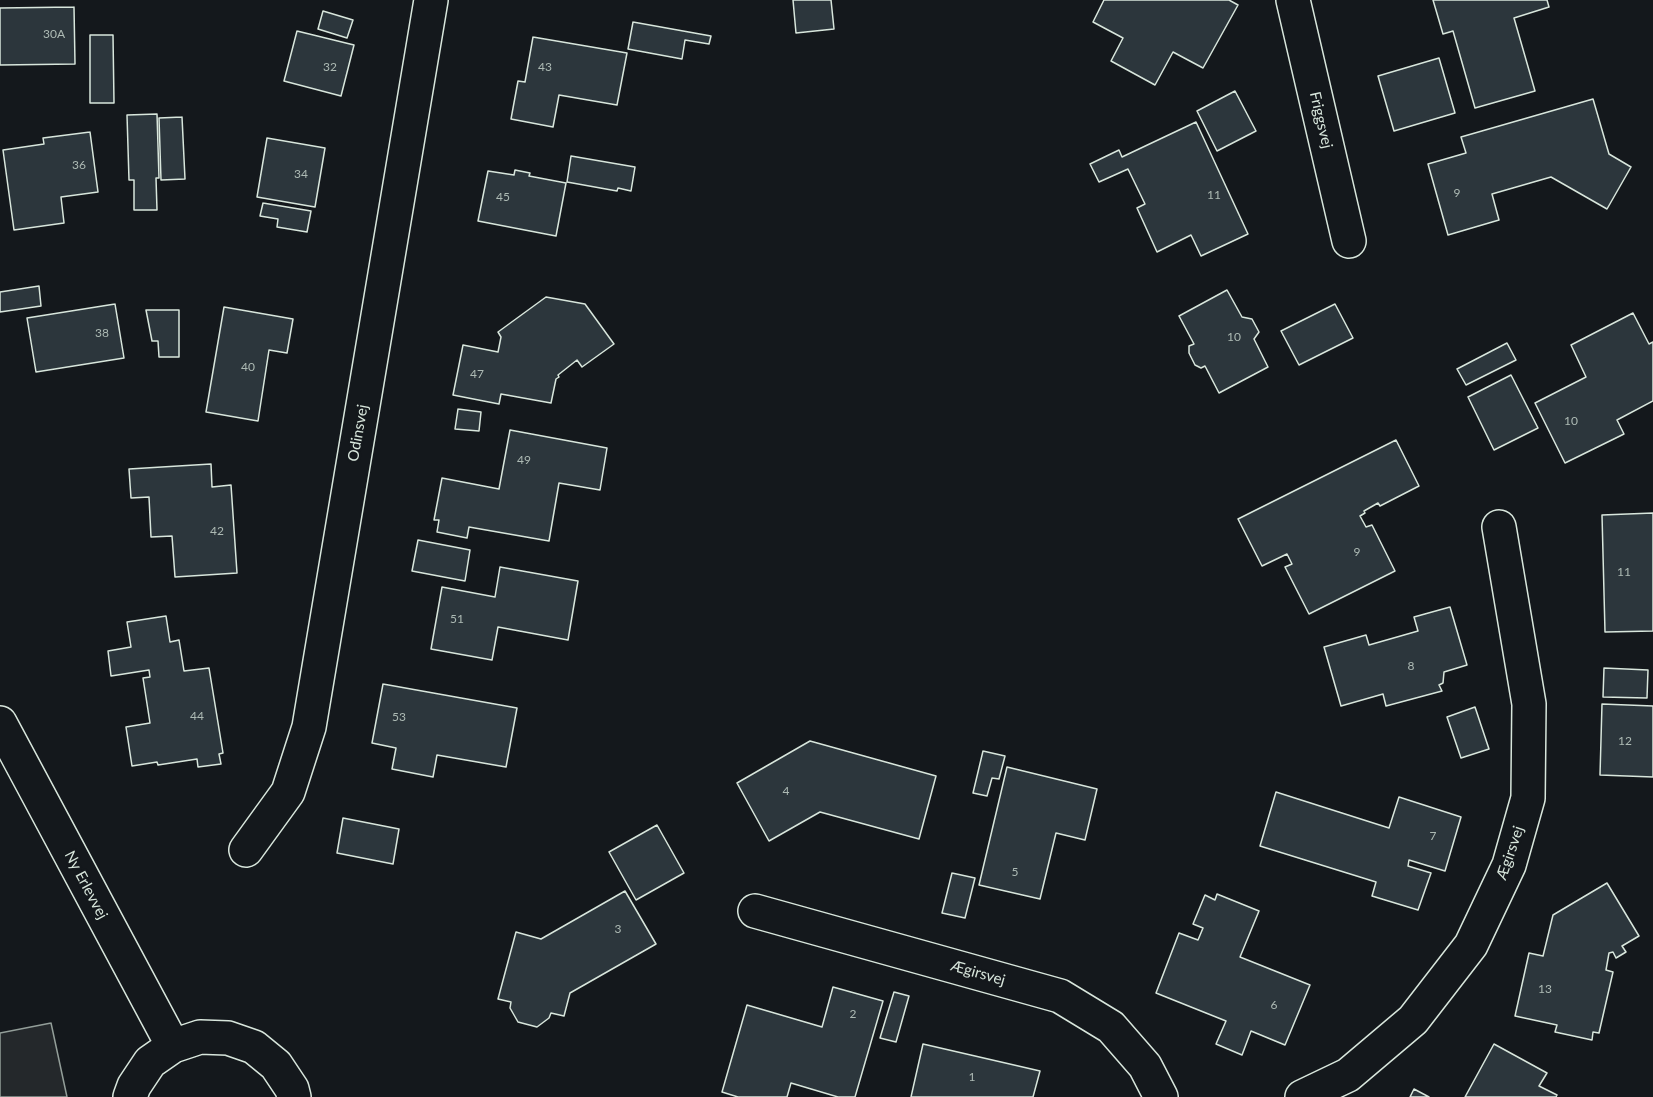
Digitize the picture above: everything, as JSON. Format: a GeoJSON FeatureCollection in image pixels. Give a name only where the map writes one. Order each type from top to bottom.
{"type":"FeatureCollection","features":[{"type":"Feature","properties":{"kind":"street","name":"Odinsvej"},"geometry":{"type":"LineString","coordinates":[[246,850],[288,792],[309,727],[431,0]]}},
{"type":"Feature","properties":{"kind":"street","name":"Friggsvej"},"geometry":{"type":"LineString","coordinates":[[1293,0],[1349,241]]}},
{"type":"Feature","properties":{"kind":"street","name":"Ægirsvej"},"geometry":{"type":"LineString","coordinates":[[1302,1097],[1348,1075],[1413,1020],[1471,945],[1509,865],[1528,798],[1529,704],[1499,527]]}},
{"type":"Feature","properties":{"kind":"street","name":"Ny Erlevvej"},"geometry":{"type":"LineString","coordinates":[[0,723],[173,1046]]}},
{"type":"Feature","properties":{"kind":"street","name":"Ægirsvej"},"geometry":{"type":"LineString","coordinates":[[755,910],[1060,996],[1111,1027],[1145,1066],[1161,1097]]}},
{"type":"Feature","properties":{"kind":"street"},"geometry":{"type":"LineString","coordinates":[[130,1097],[134,1086],[150,1062],[173,1046],[200,1037],[228,1038],[254,1047],[276,1065],[292,1089],[294,1097]]}},
{"type":"Feature","properties":{"kind":"shaded area"},"geometry":{"type":"Polygon","coordinates":[[[51,1023],[67,1097],[0,1097],[0,1033],[51,1023]]]}},
{"type":"Feature","properties":{"kind":"building"},"geometry":{"type":"Polygon","coordinates":[[[793,0],[831,0],[834,29],[796,33],[793,0]]]}},
{"type":"Feature","properties":{"kind":"building"},"geometry":{"type":"Polygon","coordinates":[[[1104,0],[1229,0],[1238,5],[1203,68],[1173,52],[1155,85],[1111,61],[1123,38],[1093,22],[1104,0]]]}},
{"type":"Feature","properties":{"kind":"building"},"geometry":{"type":"Polygon","coordinates":[[[1433,0],[1547,0],[1549,7],[1514,18],[1535,91],[1475,108],[1453,31],[1443,34],[1433,0]]]}},
{"type":"Feature","properties":{"kind":"building"},"geometry":{"type":"Polygon","coordinates":[[[74,7],[75,64],[0,65],[0,8],[74,7]]]}},
{"type":"Feature","properties":{"kind":"building"},"geometry":{"type":"Polygon","coordinates":[[[323,11],[353,20],[347,38],[318,29],[323,11]]]}},
{"type":"Feature","properties":{"kind":"building"},"geometry":{"type":"Polygon","coordinates":[[[633,22],[711,36],[709,44],[685,40],[682,59],[628,49],[633,22]]]}},
{"type":"Feature","properties":{"kind":"building"},"geometry":{"type":"Polygon","coordinates":[[[297,31],[354,45],[341,96],[284,81],[297,31]]]}},
{"type":"Feature","properties":{"kind":"building"},"geometry":{"type":"Polygon","coordinates":[[[90,35],[113,35],[114,103],[90,103],[90,35]]]}},
{"type":"Feature","properties":{"kind":"building"},"geometry":{"type":"Polygon","coordinates":[[[533,37],[627,53],[617,105],[559,95],[553,127],[511,119],[518,81],[525,82],[533,37]]]}},
{"type":"Feature","properties":{"kind":"building"},"geometry":{"type":"Polygon","coordinates":[[[1439,58],[1455,113],[1394,131],[1378,76],[1439,58]]]}},
{"type":"Feature","properties":{"kind":"building"},"geometry":{"type":"Polygon","coordinates":[[[1235,91],[1256,131],[1217,151],[1197,111],[1235,91]]]}},
{"type":"Feature","properties":{"kind":"building"},"geometry":{"type":"Polygon","coordinates":[[[1593,99],[1609,154],[1631,167],[1607,209],[1551,177],[1492,194],[1499,220],[1448,235],[1428,164],[1466,153],[1461,137],[1593,99]]]}},
{"type":"Feature","properties":{"kind":"building"},"geometry":{"type":"Polygon","coordinates":[[[157,114],[159,178],[156,178],[157,210],[134,210],[134,180],[129,180],[127,115],[157,114]]]}},
{"type":"Feature","properties":{"kind":"building"},"geometry":{"type":"Polygon","coordinates":[[[182,117],[185,179],[161,180],[159,118],[182,117]]]}},
{"type":"Feature","properties":{"kind":"building"},"geometry":{"type":"Polygon","coordinates":[[[1196,122],[1248,234],[1201,256],[1191,235],[1157,252],[1137,208],[1145,204],[1128,169],[1099,182],[1090,164],[1119,150],[1122,157],[1196,122]]]}},
{"type":"Feature","properties":{"kind":"building"},"geometry":{"type":"Polygon","coordinates":[[[90,132],[98,192],[61,197],[64,223],[14,230],[3,150],[44,144],[43,138],[90,132]]]}},
{"type":"Feature","properties":{"kind":"building"},"geometry":{"type":"Polygon","coordinates":[[[267,138],[325,148],[315,207],[257,197],[267,138]]]}},
{"type":"Feature","properties":{"kind":"building"},"geometry":{"type":"Polygon","coordinates":[[[571,156],[635,167],[631,191],[618,188],[617,191],[567,182],[571,156]]]}},
{"type":"Feature","properties":{"kind":"building"},"geometry":{"type":"Polygon","coordinates":[[[515,170],[530,173],[529,176],[566,183],[556,236],[478,221],[488,171],[514,175],[515,170]]]}},
{"type":"Feature","properties":{"kind":"building"},"geometry":{"type":"Polygon","coordinates":[[[263,203],[311,211],[307,232],[277,227],[278,219],[260,216],[263,203]]]}},
{"type":"Feature","properties":{"kind":"building"},"geometry":{"type":"Polygon","coordinates":[[[39,286],[41,306],[0,312],[0,292],[39,286]]]}},
{"type":"Feature","properties":{"kind":"building"},"geometry":{"type":"Polygon","coordinates":[[[1227,290],[1242,317],[1252,319],[1259,332],[1254,339],[1268,367],[1219,393],[1205,366],[1201,368],[1195,365],[1189,353],[1189,346],[1194,344],[1179,316],[1227,290]]]}},
{"type":"Feature","properties":{"kind":"building"},"geometry":{"type":"Polygon","coordinates":[[[546,297],[585,304],[614,344],[582,367],[577,360],[558,375],[551,403],[501,394],[499,404],[453,395],[463,345],[498,352],[501,337],[498,332],[546,297]]]}},
{"type":"Feature","properties":{"kind":"building"},"geometry":{"type":"Polygon","coordinates":[[[115,304],[124,358],[36,372],[27,318],[115,304]]]}},
{"type":"Feature","properties":{"kind":"building"},"geometry":{"type":"Polygon","coordinates":[[[1335,304],[1353,338],[1299,365],[1281,331],[1335,304]]]}},
{"type":"Feature","properties":{"kind":"building"},"geometry":{"type":"Polygon","coordinates":[[[224,307],[293,319],[287,353],[269,350],[258,421],[206,412],[224,307]]]}},
{"type":"Feature","properties":{"kind":"building"},"geometry":{"type":"Polygon","coordinates":[[[146,310],[179,310],[179,357],[159,357],[158,341],[152,341],[146,310]]]}},
{"type":"Feature","properties":{"kind":"building"},"geometry":{"type":"Polygon","coordinates":[[[1633,313],[1649,344],[1653,342],[1653,401],[1617,420],[1624,434],[1565,463],[1535,403],[1586,377],[1571,345],[1633,313]]]}},
{"type":"Feature","properties":{"kind":"building"},"geometry":{"type":"Polygon","coordinates":[[[1507,343],[1516,360],[1466,385],[1457,369],[1507,343]]]}},
{"type":"Feature","properties":{"kind":"building"},"geometry":{"type":"Polygon","coordinates":[[[1511,375],[1538,428],[1494,450],[1468,397],[1511,375]]]}},
{"type":"Feature","properties":{"kind":"building"},"geometry":{"type":"Polygon","coordinates":[[[458,409],[481,412],[479,431],[455,429],[458,409]]]}},
{"type":"Feature","properties":{"kind":"building"},"geometry":{"type":"Polygon","coordinates":[[[510,430],[607,448],[600,490],[559,483],[549,541],[469,527],[467,538],[437,532],[439,520],[434,520],[442,478],[499,489],[510,430]]]}},
{"type":"Feature","properties":{"kind":"building"},"geometry":{"type":"Polygon","coordinates":[[[1396,440],[1419,486],[1380,506],[1378,503],[1360,516],[1366,527],[1372,525],[1395,571],[1309,614],[1285,567],[1292,564],[1287,554],[1262,566],[1238,519],[1396,440]]]}},
{"type":"Feature","properties":{"kind":"building"},"geometry":{"type":"Polygon","coordinates":[[[211,464],[212,487],[231,485],[237,573],[175,577],[172,536],[151,537],[149,497],[131,498],[129,469],[211,464]]]}},
{"type":"Feature","properties":{"kind":"building"},"geometry":{"type":"Polygon","coordinates":[[[1653,513],[1653,631],[1605,632],[1602,515],[1653,513]]]}},
{"type":"Feature","properties":{"kind":"building"},"geometry":{"type":"Polygon","coordinates":[[[418,540],[470,550],[465,581],[412,571],[418,540]]]}},
{"type":"Feature","properties":{"kind":"building"},"geometry":{"type":"Polygon","coordinates":[[[500,567],[578,581],[568,640],[498,627],[492,660],[431,649],[442,587],[495,597],[500,567]]]}},
{"type":"Feature","properties":{"kind":"building"},"geometry":{"type":"Polygon","coordinates":[[[1450,607],[1467,665],[1444,672],[1443,683],[1439,685],[1442,691],[1386,706],[1383,694],[1341,706],[1324,647],[1366,635],[1369,645],[1418,631],[1414,617],[1450,607]]]}},
{"type":"Feature","properties":{"kind":"building"},"geometry":{"type":"Polygon","coordinates":[[[166,616],[170,642],[179,640],[184,671],[209,668],[223,753],[219,754],[221,764],[198,767],[197,759],[132,766],[126,727],[150,723],[143,678],[150,677],[149,670],[111,676],[108,651],[131,647],[127,622],[166,616]]]}},
{"type":"Feature","properties":{"kind":"building"},"geometry":{"type":"Polygon","coordinates":[[[1604,668],[1648,670],[1647,698],[1603,697],[1604,668]]]}},
{"type":"Feature","properties":{"kind":"building"},"geometry":{"type":"Polygon","coordinates":[[[383,684],[517,708],[506,767],[437,755],[433,777],[392,769],[396,748],[372,743],[383,684]]]}},
{"type":"Feature","properties":{"kind":"building"},"geometry":{"type":"Polygon","coordinates":[[[1602,704],[1653,706],[1653,777],[1600,775],[1602,704]]]}},
{"type":"Feature","properties":{"kind":"building"},"geometry":{"type":"Polygon","coordinates":[[[1475,707],[1489,749],[1461,758],[1447,717],[1475,707]]]}},
{"type":"Feature","properties":{"kind":"building"},"geometry":{"type":"Polygon","coordinates":[[[810,741],[936,776],[919,839],[820,812],[769,841],[737,783],[810,741]]]}},
{"type":"Feature","properties":{"kind":"building"},"geometry":{"type":"Polygon","coordinates":[[[983,751],[1005,756],[999,779],[992,778],[987,796],[973,793],[983,751]]]}},
{"type":"Feature","properties":{"kind":"building"},"geometry":{"type":"Polygon","coordinates":[[[1007,767],[1097,789],[1085,840],[1056,833],[1040,899],[979,885],[1007,767]]]}},
{"type":"Feature","properties":{"kind":"building"},"geometry":{"type":"Polygon","coordinates":[[[1276,792],[1389,828],[1399,797],[1461,817],[1445,871],[1409,860],[1408,866],[1431,873],[1418,910],[1372,896],[1376,882],[1260,846],[1276,792]]]}},
{"type":"Feature","properties":{"kind":"building"},"geometry":{"type":"Polygon","coordinates":[[[343,818],[399,829],[393,864],[337,853],[343,818]]]}},
{"type":"Feature","properties":{"kind":"building"},"geometry":{"type":"Polygon","coordinates":[[[657,825],[684,873],[636,900],[609,852],[657,825]]]}},
{"type":"Feature","properties":{"kind":"building"},"geometry":{"type":"Polygon","coordinates":[[[952,873],[975,878],[965,918],[942,913],[952,873]]]}},
{"type":"Feature","properties":{"kind":"building"},"geometry":{"type":"Polygon","coordinates":[[[1607,883],[1639,936],[1622,946],[1626,952],[1616,958],[1613,952],[1609,953],[1606,970],[1613,972],[1599,1033],[1593,1032],[1592,1040],[1555,1032],[1557,1025],[1515,1016],[1529,953],[1543,956],[1553,915],[1607,883]]]}},
{"type":"Feature","properties":{"kind":"building"},"geometry":{"type":"Polygon","coordinates":[[[625,891],[656,944],[570,993],[564,1016],[551,1013],[549,1018],[537,1027],[518,1022],[510,1008],[511,1002],[498,999],[516,932],[541,939],[625,891]]]}},
{"type":"Feature","properties":{"kind":"building"},"geometry":{"type":"Polygon","coordinates":[[[1217,894],[1259,911],[1240,957],[1310,985],[1285,1045],[1251,1031],[1242,1055],[1216,1044],[1226,1021],[1156,993],[1179,933],[1198,940],[1203,928],[1193,924],[1205,895],[1215,900],[1217,894]]]}},
{"type":"Feature","properties":{"kind":"building"},"geometry":{"type":"Polygon","coordinates":[[[833,987],[883,1001],[855,1097],[838,1097],[791,1083],[787,1097],[738,1097],[722,1092],[747,1005],[822,1027],[833,987]]]}},
{"type":"Feature","properties":{"kind":"building"},"geometry":{"type":"Polygon","coordinates":[[[894,992],[909,996],[896,1042],[880,1038],[894,992]]]}},
{"type":"Feature","properties":{"kind":"building"},"geometry":{"type":"Polygon","coordinates":[[[923,1044],[1040,1071],[1033,1097],[911,1097],[923,1044]]]}},
{"type":"Feature","properties":{"kind":"building"},"geometry":{"type":"Polygon","coordinates":[[[1494,1044],[1547,1073],[1539,1086],[1557,1095],[1556,1097],[1465,1097],[1494,1044]]]}},
{"type":"Feature","properties":{"kind":"building"},"geometry":{"type":"Polygon","coordinates":[[[1414,1089],[1429,1097],[1410,1097],[1414,1089]]]}}]}
